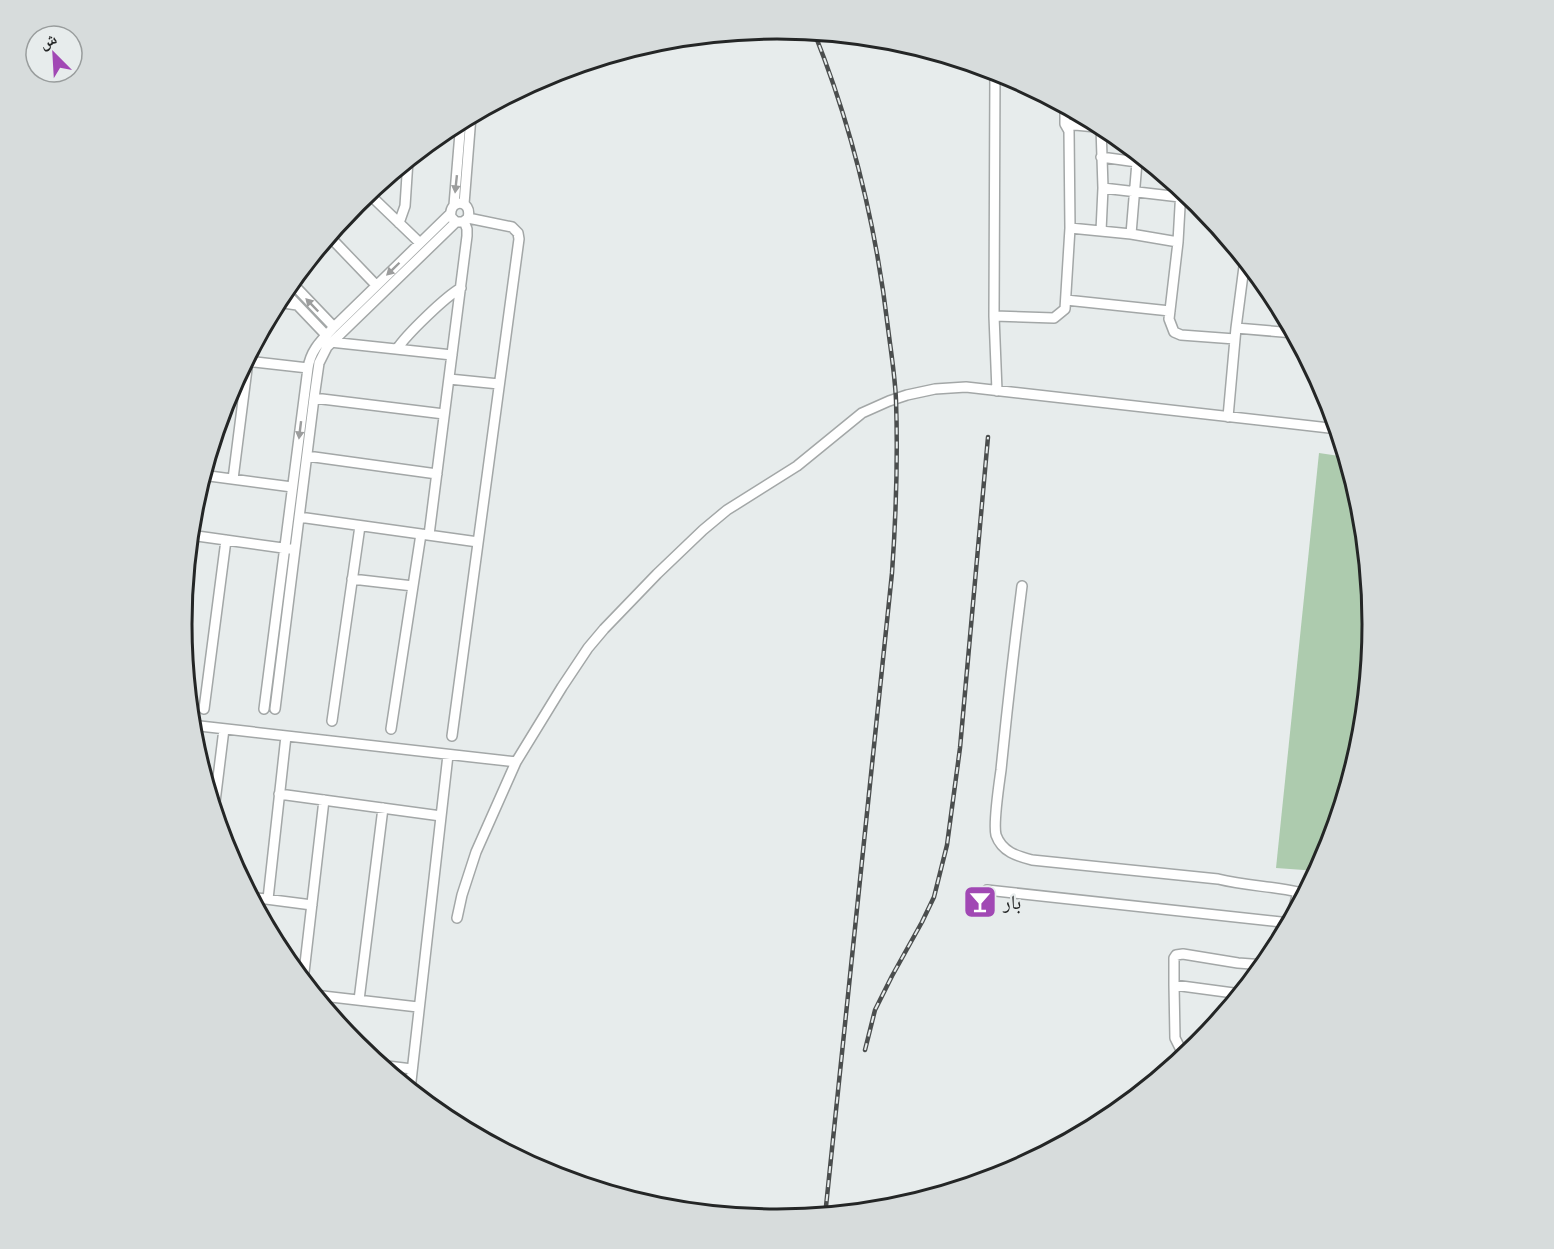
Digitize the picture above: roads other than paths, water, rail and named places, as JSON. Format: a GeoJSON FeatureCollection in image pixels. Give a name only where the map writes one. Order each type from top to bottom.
{"type":"FeatureCollection","features":[{"type":"Feature","properties":{"kind":"street"},"geometry":{"type":"LineString","coordinates":[[995,82],[994,316],[997,391]]}},
{"type":"Feature","properties":{"kind":"street"},"geometry":{"type":"LineString","coordinates":[[994,316],[1054,318],[1065,309],[1070,228],[1069,131],[1065,124],[1065,114]]}},
{"type":"Feature","properties":{"kind":"street"},"geometry":{"type":"LineString","coordinates":[[1065,124],[1083,125]]}},
{"type":"Feature","properties":{"kind":"street"},"geometry":{"type":"LineString","coordinates":[[391,729],[413,586],[437,474],[468,232],[459,214],[463,163],[469,127]]}},
{"type":"Feature","properties":{"kind":"street"},"geometry":{"type":"LineString","coordinates":[[462,132],[463,163]]}},
{"type":"Feature","properties":{"kind":"street"},"geometry":{"type":"LineString","coordinates":[[1101,231],[1102,138]]}},
{"type":"Feature","properties":{"kind":"street"},"geometry":{"type":"LineString","coordinates":[[1101,157],[1135,162]]}},
{"type":"Feature","properties":{"kind":"street"},"geometry":{"type":"LineString","coordinates":[[1131,234],[1137,163]]}},
{"type":"Feature","properties":{"kind":"street"},"geometry":{"type":"LineString","coordinates":[[399,223],[405,206],[407,171]]}},
{"type":"Feature","properties":{"kind":"street"},"geometry":{"type":"LineString","coordinates":[[1103,188],[1172,193]]}},
{"type":"Feature","properties":{"kind":"street"},"geometry":{"type":"LineString","coordinates":[[375,199],[420,243]]}},
{"type":"Feature","properties":{"kind":"street"},"geometry":{"type":"LineString","coordinates":[[1180,200],[1178,242],[1169,323],[1174,332],[1178,334],[1235,339]]}},
{"type":"Feature","properties":{"kind":"street"},"geometry":{"type":"LineString","coordinates":[[264,709],[309,361],[314,349],[367,309],[459,214]]}},
{"type":"Feature","properties":{"kind":"street"},"geometry":{"type":"LineString","coordinates":[[275,709],[319,363],[334,327],[420,243],[459,214],[510,226],[515,228],[519,236],[452,736]]}},
{"type":"Feature","properties":{"kind":"street"},"geometry":{"type":"LineString","coordinates":[[1070,228],[1131,234],[1178,242]]}},
{"type":"Feature","properties":{"kind":"street"},"geometry":{"type":"LineString","coordinates":[[334,242],[376,285]]}},
{"type":"Feature","properties":{"kind":"street"},"geometry":{"type":"LineString","coordinates":[[1228,417],[1244,270]]}},
{"type":"Feature","properties":{"kind":"street"},"geometry":{"type":"LineString","coordinates":[[397,350],[441,303],[461,288]]}},
{"type":"Feature","properties":{"kind":"street"},"geometry":{"type":"LineString","coordinates":[[297,289],[334,327]]}},
{"type":"Feature","properties":{"kind":"street"},"geometry":{"type":"LineString","coordinates":[[291,298],[328,339],[397,350],[452,355]]}},
{"type":"Feature","properties":{"kind":"street"},"geometry":{"type":"LineString","coordinates":[[1066,300],[1170,310]]}},
{"type":"Feature","properties":{"kind":"street"},"geometry":{"type":"LineString","coordinates":[[288,303],[297,304]]}},
{"type":"Feature","properties":{"kind":"street"},"geometry":{"type":"LineString","coordinates":[[1236,328],[1284,332]]}},
{"type":"Feature","properties":{"kind":"street"},"geometry":{"type":"LineString","coordinates":[[254,362],[308,368]]}},
{"type":"Feature","properties":{"kind":"street"},"geometry":{"type":"LineString","coordinates":[[449,379],[500,384]]}},
{"type":"Feature","properties":{"kind":"street"},"geometry":{"type":"LineString","coordinates":[[233,479],[245,382]]}},
{"type":"Feature","properties":{"kind":"street"},"geometry":{"type":"LineString","coordinates":[[457,918],[476,852],[516,762],[562,687],[604,628],[674,557],[727,510],[804,461],[862,413],[889,401],[921,392],[950,388],[974,388],[1328,428]]}},
{"type":"Feature","properties":{"kind":"street"},"geometry":{"type":"LineString","coordinates":[[314,398],[444,414]]}},
{"type":"Feature","properties":{"kind":"street"},"geometry":{"type":"LineString","coordinates":[[307,456],[437,474]]}},
{"type":"Feature","properties":{"kind":"street"},"geometry":{"type":"LineString","coordinates":[[210,477],[292,487]]}},
{"type":"Feature","properties":{"kind":"street"},"geometry":{"type":"LineString","coordinates":[[299,518],[478,542]]}},
{"type":"Feature","properties":{"kind":"street"},"geometry":{"type":"LineString","coordinates":[[332,721],[360,526]]}},
{"type":"Feature","properties":{"kind":"street"},"geometry":{"type":"LineString","coordinates":[[199,536],[295,549]]}},
{"type":"Feature","properties":{"kind":"street"},"geometry":{"type":"LineString","coordinates":[[204,709],[226,540]]}},
{"type":"Feature","properties":{"kind":"street"},"geometry":{"type":"LineString","coordinates":[[352,579],[413,586]]}},
{"type":"Feature","properties":{"kind":"street"},"geometry":{"type":"LineString","coordinates":[[1022,586],[997,804],[996,833],[1001,846],[1014,855],[1032,860],[1218,879],[1239,885],[1297,892]]}},
{"type":"Feature","properties":{"kind":"street"},"geometry":{"type":"LineString","coordinates":[[201,726],[516,762]]}},
{"type":"Feature","properties":{"kind":"street"},"geometry":{"type":"LineString","coordinates":[[216,790],[224,729]]}},
{"type":"Feature","properties":{"kind":"street"},"geometry":{"type":"LineString","coordinates":[[268,899],[286,736]]}},
{"type":"Feature","properties":{"kind":"street"},"geometry":{"type":"LineString","coordinates":[[411,1081],[448,754]]}},
{"type":"Feature","properties":{"kind":"street"},"geometry":{"type":"LineString","coordinates":[[279,794],[441,816]]}},
{"type":"Feature","properties":{"kind":"street"},"geometry":{"type":"LineString","coordinates":[[304,970],[324,800]]}},
{"type":"Feature","properties":{"kind":"street"},"geometry":{"type":"LineString","coordinates":[[359,1000],[383,808]]}},
{"type":"Feature","properties":{"kind":"street"},"geometry":{"type":"LineString","coordinates":[[987,890],[1281,922]]}},
{"type":"Feature","properties":{"kind":"street"},"geometry":{"type":"LineString","coordinates":[[260,898],[312,905]]}},
{"type":"Feature","properties":{"kind":"street"},"geometry":{"type":"LineString","coordinates":[[1180,1049],[1175,1038],[1174,958],[1176,955],[1183,954],[1254,964]]}},
{"type":"Feature","properties":{"kind":"street"},"geometry":{"type":"LineString","coordinates":[[1174,985],[1232,993]]}},
{"type":"Feature","properties":{"kind":"street"},"geometry":{"type":"LineString","coordinates":[[325,997],[418,1007]]}},
{"type":"Feature","properties":{"kind":"street"},"geometry":{"type":"LineString","coordinates":[[393,1067],[412,1069]]}},
{"type":"Feature","properties":{"kind":"railway"},"geometry":{"type":"LineString","coordinates":[[817,40],[851,141],[877,252],[893,364],[897,443],[892,573],[826,1208]]}},
{"type":"Feature","properties":{"kind":"railway"},"geometry":{"type":"LineString","coordinates":[[865,1050],[875,1010],[934,897],[947,845],[960,748],[988,437]]}},
{"type":"Feature","properties":{"kind":"place","name":"بار"},"geometry":{"type":"Point","coordinates":[980,902]}}]}
